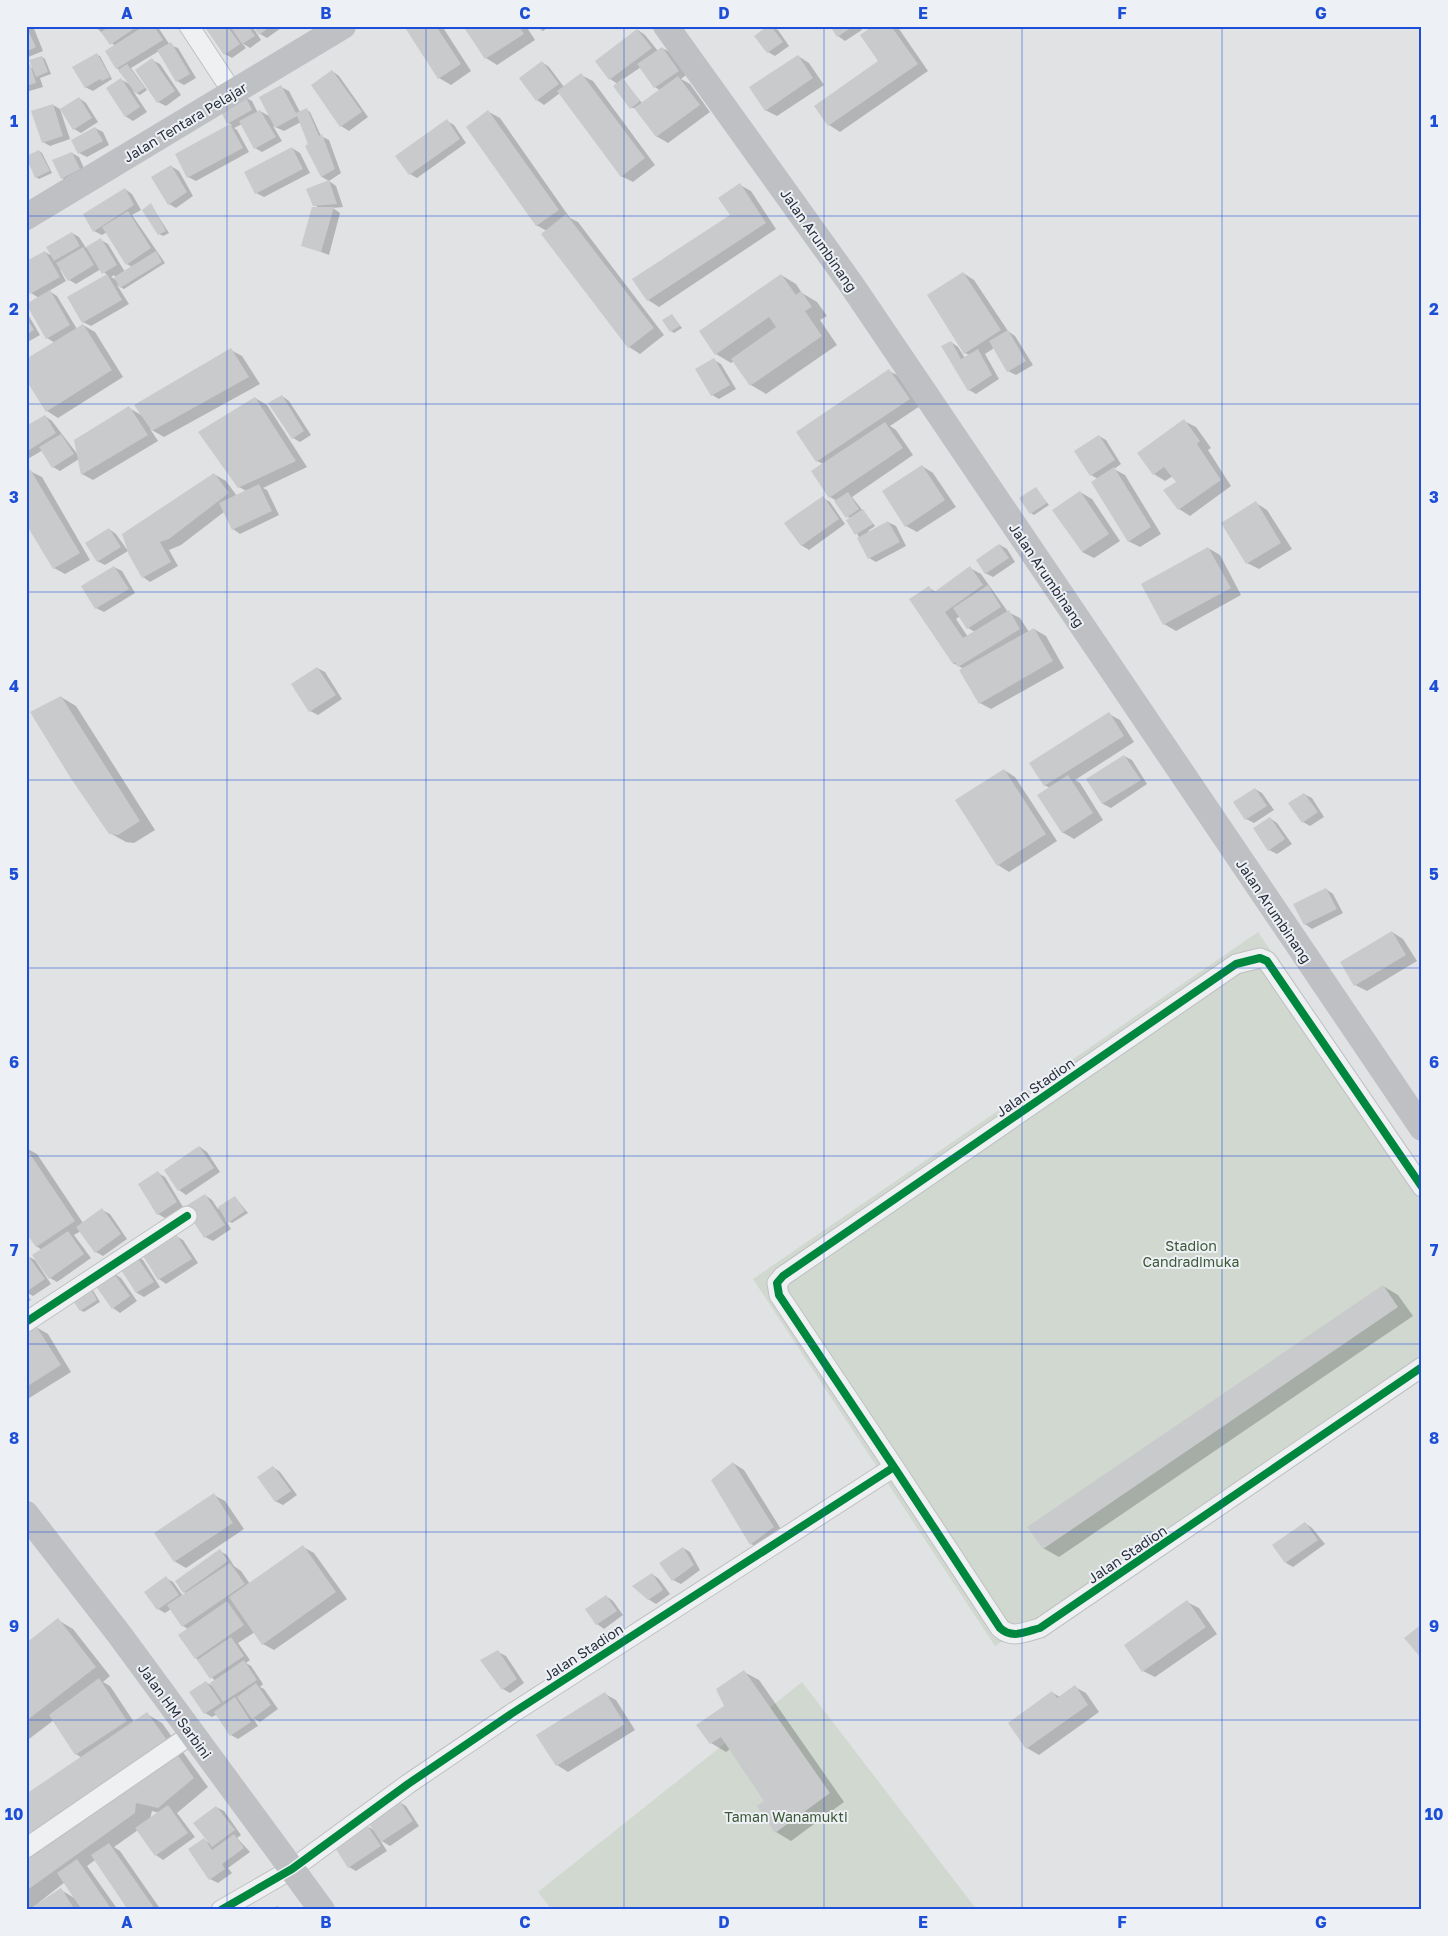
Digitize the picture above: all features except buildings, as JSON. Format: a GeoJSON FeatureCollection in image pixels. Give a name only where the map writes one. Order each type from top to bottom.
{"type":"FeatureCollection","features":[{"type":"Feature","properties":{"kind":"main road","name":"Jalan Tentara Pelajar"},"geometry":{"type":"LineString","coordinates":[[26,216],[343,26]]}},
{"type":"Feature","properties":{"kind":"main road","name":"Jalan Arumbinang"},"geometry":{"type":"LineString","coordinates":[[666,26],[851,284],[1422,1128]]}},
{"type":"Feature","properties":{"kind":"main road","name":"Jalan HM Sarbini"},"geometry":{"type":"LineString","coordinates":[[26,1514],[322,1910]]}},
{"type":"Feature","properties":{"kind":"street"},"geometry":{"type":"LineString","coordinates":[[189,26],[233,93]]}},
{"type":"Feature","properties":{"kind":"street","name":"Jalan Stadion"},"geometry":{"type":"LineString","coordinates":[[1422,1187],[1267,961],[1260,958],[1236,964],[783,1276],[777,1283],[779,1295],[1000,1628],[1005,1632],[1016,1635],[1040,1628],[1422,1366]]}},
{"type":"Feature","properties":{"kind":"street"},"geometry":{"type":"LineString","coordinates":[[26,1322],[187,1216]]}},
{"type":"Feature","properties":{"kind":"street","name":"Jalan Stadion"},"geometry":{"type":"LineString","coordinates":[[221,1910],[292,1869],[408,1784],[511,1714],[894,1467]]}},
{"type":"Feature","properties":{"kind":"street"},"geometry":{"type":"LineString","coordinates":[[26,1848],[192,1734]]}},
{"type":"Feature","properties":{"kind":"green space","name":"Stadion Candradimuka"},"geometry":{"type":"Polygon","coordinates":[[[1258,932],[1422,1174],[1422,1373],[995,1646],[753,1279],[1258,932]]]}},
{"type":"Feature","properties":{"kind":"green space","name":"Taman Wanamukti"},"geometry":{"type":"Polygon","coordinates":[[[802,1682],[977,1910],[552,1910],[538,1892],[802,1682]]]}},
{"type":"Feature","properties":{"kind":"cycle path"},"geometry":{"type":"LineString","coordinates":[[894,1467],[779,1295],[777,1283],[783,1276],[1236,964],[1260,958],[1267,961],[1422,1187]]}},
{"type":"Feature","properties":{"kind":"cycle path"},"geometry":{"type":"LineString","coordinates":[[26,1322],[187,1216]]}},
{"type":"Feature","properties":{"kind":"cycle path"},"geometry":{"type":"LineString","coordinates":[[221,1910],[292,1869],[408,1784],[511,1714],[894,1467],[1000,1628],[1009,1633],[1019,1634],[1040,1628],[1422,1367]]}}]}
